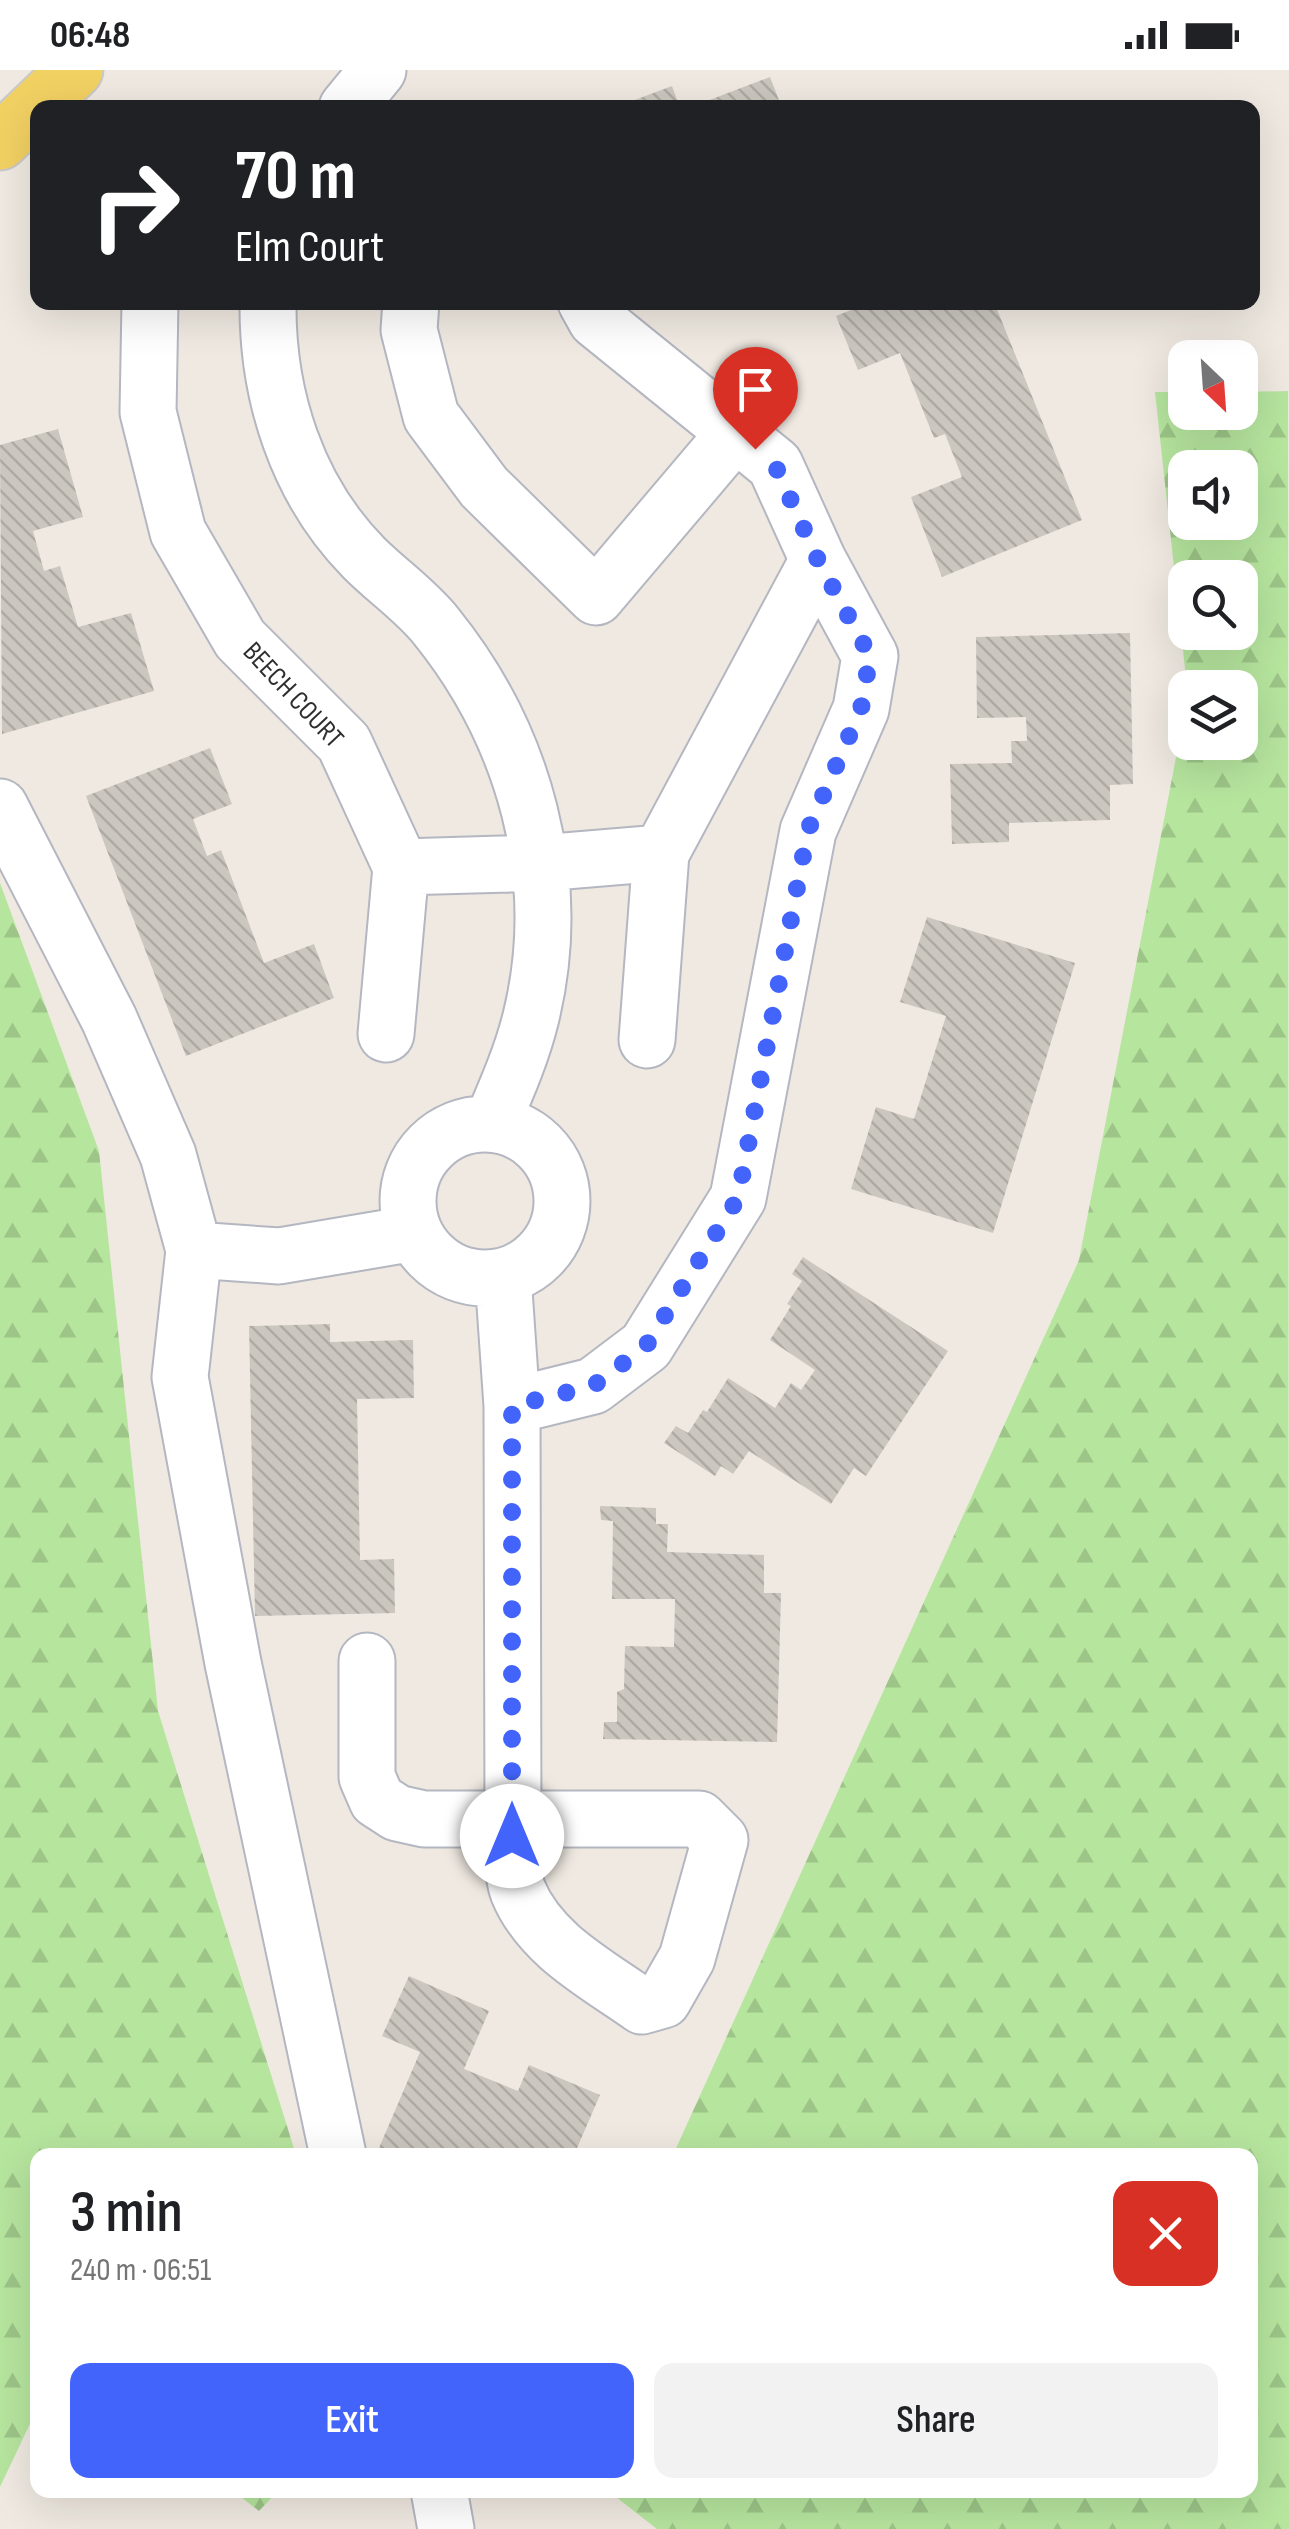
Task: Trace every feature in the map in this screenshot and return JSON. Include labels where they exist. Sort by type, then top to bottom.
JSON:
[{"type":"main road","points":[[44,100],[75,70]]},
{"type":"main road","points":[[0,142],[30,113]]},
{"type":"street","points":[[354,100],[378,70]]},
{"type":"street","name":"BEECH COURT","points":[[150,310],[148,412],[178,532],[240,639],[344,743],[402,867]]},
{"type":"street","points":[[268,310],[268,341],[277,396],[308,481],[364,558],[433,622],[486,698],[523,784],[540,863],[540,968],[519,1059],[492,1124]]},
{"type":"street","points":[[410,310],[409,330],[431,416],[484,487],[596,596],[735,433]]},
{"type":"street","points":[[512,1406],[593,1386],[646,1346],[738,1198],[808,830],[861,709],[870,656],[818,560],[775,465],[596,320],[590,310]]},
{"type":"street","points":[[647,1040],[661,853],[818,560]]},
{"type":"street","points":[[0,807],[116,1036],[168,1154],[194,1250],[180,1377],[233,1662],[337,2148]]},
{"type":"street","points":[[386,1034],[402,867],[540,863],[661,853]]},
{"type":"street","points":[[475,1123],[492,1124],[522,1133],[542,1148],[555,1168],[562,1199],[559,1223],[548,1245],[525,1267],[503,1276],[462,1275],[434,1259],[415,1233],[408,1202],[411,1178],[422,1156],[445,1134],[475,1123]]},
{"type":"street","points":[[194,1250],[279,1256],[415,1233]]},
{"type":"street","points":[[367,1660],[367,1777],[377,1800],[397,1813],[424,1819],[513,1820],[512,1406],[503,1276]]},
{"type":"street","points":[[440,2498],[446,2529]]},
{"type":"green space","points":[[1288,391],[1289,2529],[657,2529],[617,2498],[1258,2498],[1258,2148],[676,2148],[1079,1260],[1176,760],[1258,760],[1258,670],[1185,670],[1183,650],[1258,650],[1258,560],[1173,560],[1171,540],[1258,540],[1258,450],[1168,450],[1168,512],[1155,392],[1168,392],[1168,430],[1258,430],[1258,392]]},
{"type":"green space","points":[[0,883],[99,1151],[158,1711],[294,2148],[30,2148],[30,2424],[0,2487]]},
{"type":"green space","points":[[242,2498],[271,2498],[259,2511]]},
{"type":"building","points":[[770,77],[779,100],[709,100]]},
{"type":"building","points":[[672,86],[677,100],[635,100]]},
{"type":"building","points":[[851,310],[997,310],[1082,520],[942,577],[911,497],[962,477],[945,434],[934,438],[900,353],[858,370],[836,316]]},
{"type":"building","points":[[58,429],[83,517],[33,531],[44,571],[60,566],[78,627],[131,613],[154,691],[2,734],[0,445]]},
{"type":"building","points":[[1130,633],[1133,784],[1110,785],[1110,820],[1009,823],[1009,842],[952,844],[950,764],[1012,763],[1011,741],[1027,741],[1026,717],[977,718],[976,637]]},
{"type":"building","points":[[210,748],[232,804],[193,819],[207,856],[221,850],[264,963],[314,944],[334,998],[186,1056],[86,796]]},
{"type":"building","points":[[927,917],[1075,963],[993,1233],[851,1189],[876,1107],[914,1119],[946,1016],[900,1002]]},
{"type":"building","points":[[803,1257],[948,1351],[866,1476],[854,1468],[831,1504],[749,1451],[733,1474],[721,1466],[715,1476],[664,1443],[676,1426],[688,1433],[703,1410],[707,1412],[728,1378],[775,1408],[791,1383],[801,1390],[815,1370],[770,1340],[802,1281],[792,1274]]},
{"type":"building","points":[[330,1324],[330,1342],[413,1340],[414,1398],[357,1399],[360,1560],[394,1559],[395,1613],[255,1616],[249,1326]]},
{"type":"building","points":[[600,1506],[656,1508],[656,1524],[668,1524],[667,1552],[764,1555],[764,1593],[781,1593],[777,1742],[603,1739],[604,1722],[617,1722],[617,1692],[624,1689],[625,1646],[674,1647],[675,1599],[612,1599],[613,1521],[601,1520]]},
{"type":"building","points":[[409,1976],[489,2011],[464,2069],[518,2091],[529,2065],[600,2095],[577,2148],[379,2148],[420,2052],[382,2036]]},
{"type":"route","points":[[512,1836],[512,1406],[593,1386],[646,1346],[738,1198],[808,830],[861,709],[870,656],[818,560],[775,465],[755,449]]}]
